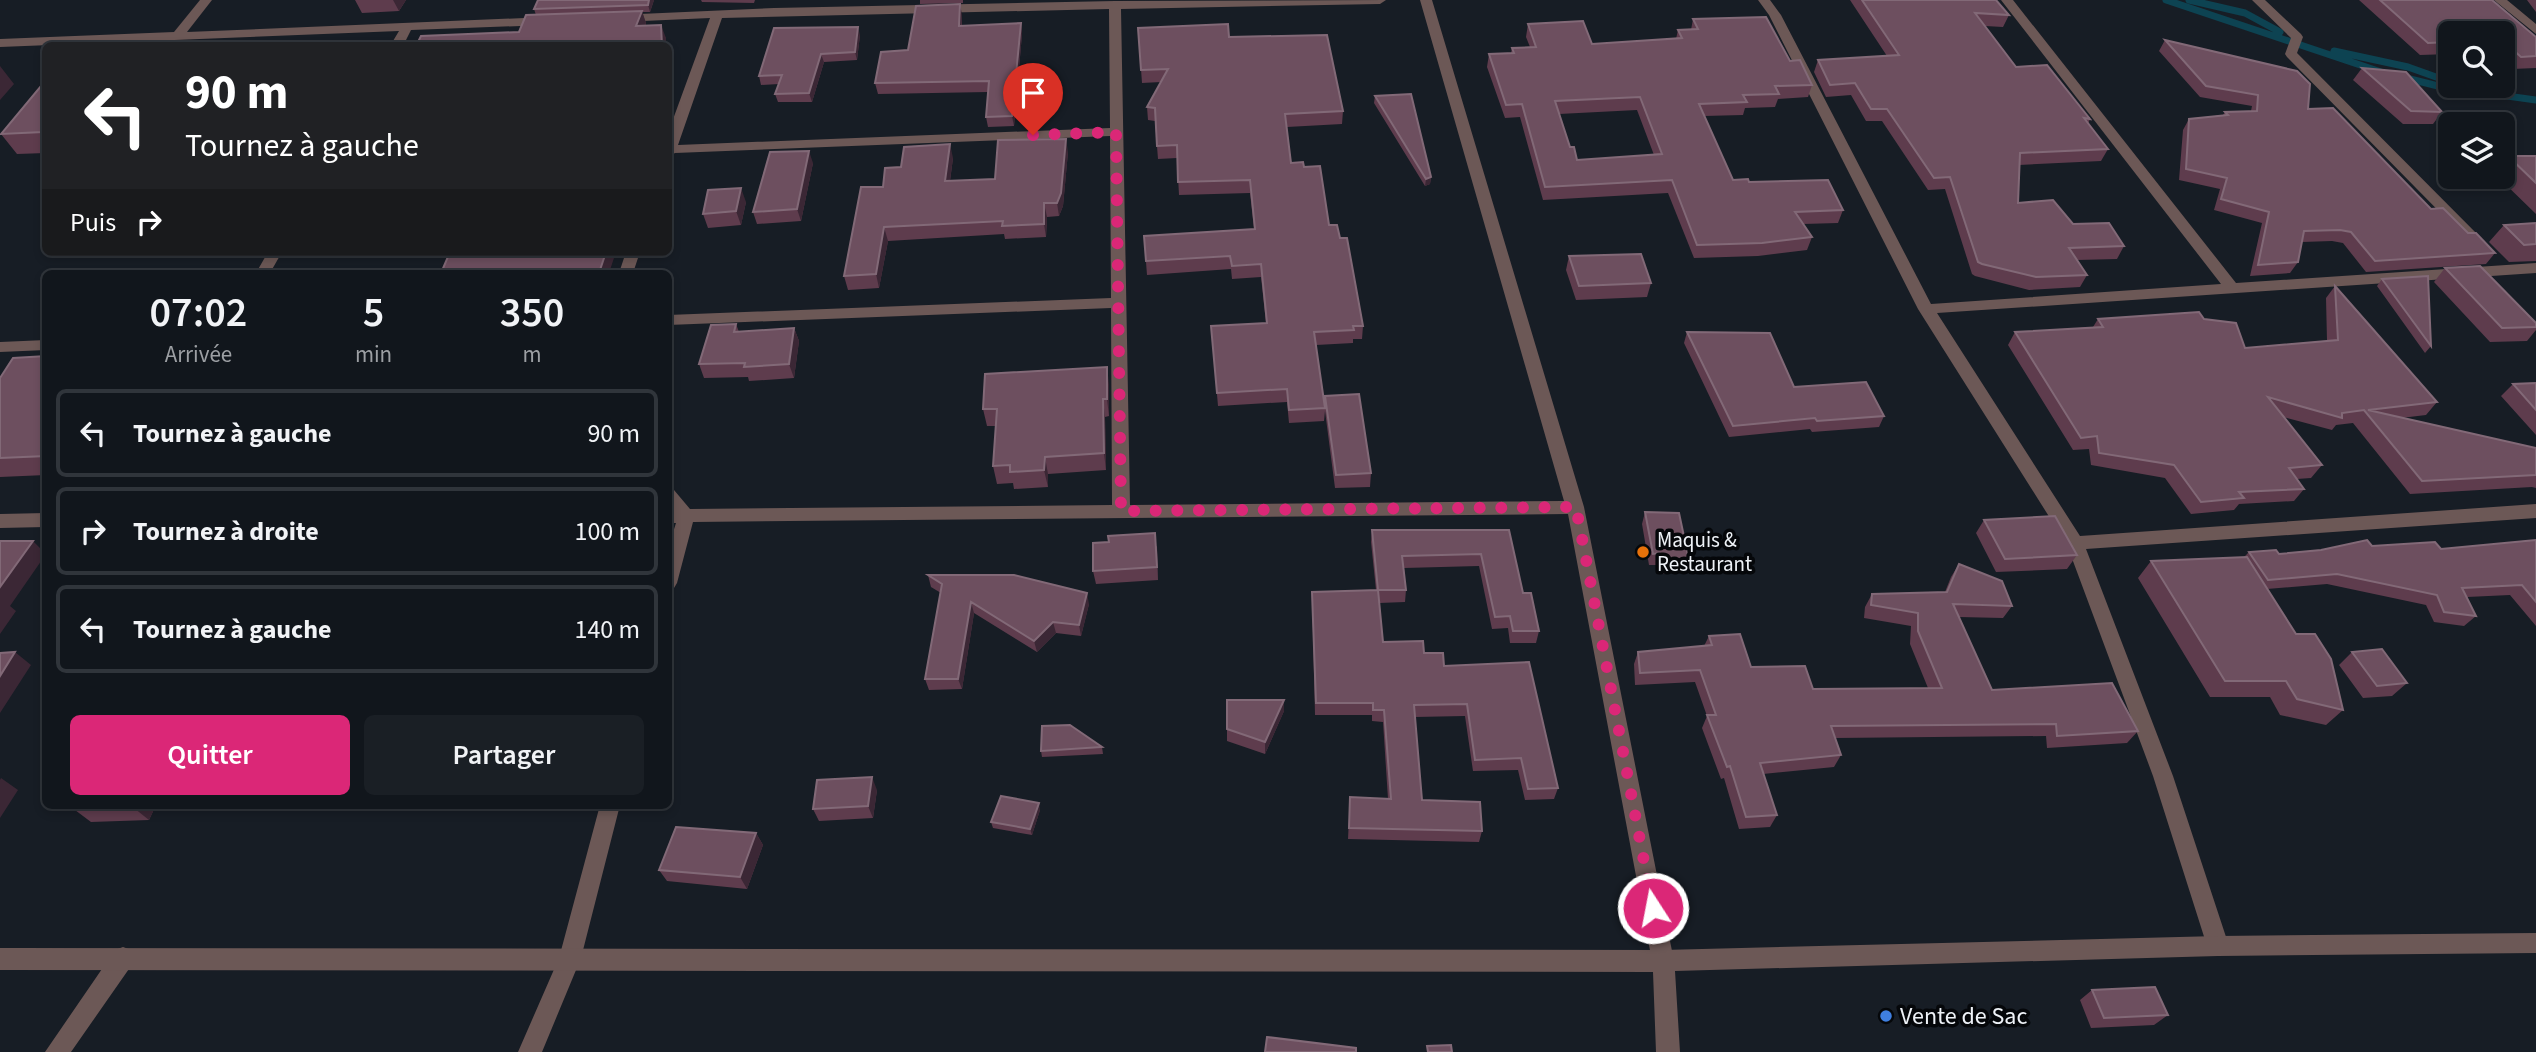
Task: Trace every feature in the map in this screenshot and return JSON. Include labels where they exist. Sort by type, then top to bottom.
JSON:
[{"type":"street","points":[[179,34],[206,0]]},
{"type":"street","points":[[610,19],[1027,3],[1115,5],[1380,0]]},
{"type":"street","points":[[1426,0],[1576,507],[1663,961],[1668,1052]]},
{"type":"street","points":[[1764,0],[1775,15],[1926,309],[2075,543],[2163,776],[2218,946]]},
{"type":"street","points":[[2007,0],[2233,289]]},
{"type":"street","points":[[2258,0],[2296,40],[2291,54],[2503,269]]},
{"type":"street","points":[[2500,0],[2536,30]]},
{"type":"street","points":[[1115,5],[1121,511]]},
{"type":"street","points":[[672,142],[717,15]]},
{"type":"street","points":[[0,43],[556,20]]},
{"type":"street","points":[[398,42],[408,25]]},
{"type":"street","points":[[672,151],[1116,132]]},
{"type":"street","points":[[1926,309],[2536,268]]},
{"type":"street","points":[[672,320],[1119,303]]},
{"type":"street","points":[[0,347],[42,345]]},
{"type":"street","points":[[672,553],[677,516],[1576,507]]},
{"type":"street","points":[[2075,543],[2536,511]]},
{"type":"street","points":[[0,521],[42,520]]},
{"type":"street","points":[[530,1052],[570,958],[609,809]]},
{"type":"street","points":[[0,959],[1663,961],[2218,946],[2536,943]]},
{"type":"street","points":[[57,1052],[123,958]]},
{"type":"building","points":[[538,0],[649,0],[648,5],[534,9]]},
{"type":"building","points":[[1862,0],[1996,0],[2009,15],[1975,13],[2016,67],[2047,65],[2090,119],[2084,118],[2108,149],[2020,153],[2018,203],[2053,200],[2073,224],[2109,223],[2124,246],[2069,248],[2087,275],[2036,277],[1978,262],[1950,177],[1934,178],[1887,109],[1871,109],[1855,83],[1830,85],[1818,60],[1899,55]]},
{"type":"building","points":[[2380,0],[2492,0],[2536,37],[2536,56],[2521,57],[2515,51],[2515,21],[2438,21],[2438,43],[2428,43]]},
{"type":"building","points":[[960,4],[959,26],[1021,23],[1012,116],[986,117],[989,81],[875,83],[881,52],[908,50],[916,6]]},
{"type":"building","points":[[642,11],[636,26],[661,25],[662,42],[418,42],[421,36],[519,32],[526,15]]},
{"type":"building","points":[[1766,17],[1790,61],[1800,60],[1812,85],[1775,86],[1779,94],[1743,95],[1747,102],[1699,104],[1733,180],[1828,180],[1843,210],[1795,212],[1812,237],[1762,243],[1697,245],[1672,180],[1545,187],[1522,104],[1506,105],[1489,54],[1514,53],[1512,48],[1536,47],[1528,24],[1583,21],[1592,44],[1682,38],[1678,30],[1698,29],[1693,19]],"holes":[[[1640,97],[1662,154],[1577,160],[1555,101]]]},
{"type":"building","points":[[1228,24],[1229,37],[1327,35],[1343,111],[1285,114],[1291,163],[1303,162],[1304,167],[1320,166],[1329,225],[1337,225],[1340,238],[1347,238],[1363,326],[1353,326],[1354,330],[1314,332],[1325,408],[1289,410],[1287,389],[1217,393],[1211,326],[1267,323],[1261,264],[1232,266],[1230,256],[1146,261],[1144,236],[1255,229],[1250,180],[1178,182],[1177,145],[1157,146],[1155,108],[1147,107],[1168,69],[1141,70],[1138,28]]},
{"type":"building","points":[[858,27],[855,52],[821,54],[809,93],[775,94],[782,75],[759,76],[774,28]]},
{"type":"building","points":[[2165,40],[2297,71],[2310,84],[2308,109],[2333,108],[2431,209],[2443,208],[2468,233],[2476,233],[2495,253],[2375,261],[2351,232],[2304,231],[2298,262],[2258,265],[2269,212],[2221,199],[2227,178],[2186,169],[2189,119],[2228,115],[2225,112],[2257,111],[2258,95],[2206,86]]},
{"type":"building","points":[[2362,68],[2406,72],[2442,112],[2411,111]]},
{"type":"building","points":[[42,85],[42,132],[1,134]]},
{"type":"building","points":[[1411,94],[1431,177],[1426,179],[1375,96]]},
{"type":"building","points":[[1066,139],[1061,193],[1057,203],[1044,203],[1044,224],[1002,226],[1003,221],[884,227],[876,274],[844,276],[861,187],[883,187],[885,168],[901,167],[904,147],[950,144],[945,181],[995,179],[998,140]]},
{"type":"building","points":[[809,151],[797,209],[753,212],[770,152]]},
{"type":"building","points":[[2515,156],[2536,156],[2536,183],[2515,163]]},
{"type":"building","points":[[741,188],[736,211],[703,214],[708,190]]},
{"type":"building","points":[[2536,223],[2536,244],[2524,245],[2504,225]]},
{"type":"building","points":[[1641,254],[1651,283],[1579,286],[1569,256]]},
{"type":"building","points":[[448,256],[605,256],[600,270],[442,270]]},
{"type":"building","points":[[2480,266],[2536,323],[2536,327],[2502,328],[2445,268]]},
{"type":"building","points":[[2428,276],[2431,346],[2382,279]]},
{"type":"building","points":[[2335,286],[2437,402],[2368,410],[2536,448],[2536,475],[2422,481],[2364,410],[2342,413],[2342,418],[2268,397],[2322,465],[2289,468],[2304,489],[2239,492],[2244,498],[2201,502],[2174,465],[2099,453],[2097,436],[2081,438],[2015,332],[2103,327],[2098,319],[2199,312],[2204,319],[2236,323],[2245,348],[2338,340]]},
{"type":"building","points":[[736,324],[734,332],[794,328],[789,364],[744,367],[745,363],[699,364],[711,325]]},
{"type":"building","points":[[1687,332],[1770,333],[1794,387],[1866,382],[1884,416],[1817,421],[1815,418],[1733,426]]},
{"type":"building","points":[[42,356],[42,456],[0,458],[0,378],[13,358]]},
{"type":"building","points":[[1107,367],[1107,399],[1103,399],[1104,453],[1045,457],[1044,470],[1010,472],[1010,465],[993,466],[997,409],[983,409],[985,374]]},
{"type":"building","points":[[2536,383],[2536,410],[2513,384]]},
{"type":"building","points":[[1359,394],[1371,473],[1336,475],[1325,396]]},
{"type":"building","points":[[1645,512],[1679,513],[1689,560],[1662,562],[1660,553],[1653,554]]},
{"type":"building","points":[[2055,516],[2077,555],[2005,559],[1984,520]]},
{"type":"building","points":[[1372,530],[1509,530],[1523,593],[1531,593],[1539,631],[1513,631],[1510,616],[1495,617],[1481,554],[1402,556],[1406,590],[1378,590]]},
{"type":"building","points":[[1155,533],[1157,567],[1093,571],[1093,543],[1109,542],[1108,536]]},
{"type":"building","points":[[2367,540],[2372,546],[2435,542],[2441,549],[2536,540],[2536,602],[2522,585],[2462,588],[2476,616],[2444,612],[2437,595],[2337,574],[2268,580],[2249,552],[2276,550],[2279,554],[2321,550]]},
{"type":"building","points":[[0,541],[33,541],[0,587]]},
{"type":"building","points":[[2247,557],[2296,634],[2315,634],[2331,659],[2343,710],[2297,699],[2286,681],[2225,681],[2151,561]]},
{"type":"building","points":[[1959,564],[2002,581],[2012,606],[1953,604],[1992,690],[2112,683],[2138,731],[2057,736],[2056,724],[1831,726],[1841,755],[1760,763],[1777,815],[1746,817],[1730,766],[1727,767],[1707,715],[1716,715],[1700,670],[1640,673],[1638,652],[1712,645],[1709,636],[1740,634],[1751,667],[1805,666],[1813,689],[1942,688],[1918,631],[1918,613],[1871,605],[1872,594],[1947,592]]},
{"type":"building","points":[[928,575],[1014,575],[1087,593],[1079,625],[1053,622],[1034,641],[971,602],[958,679],[925,679],[942,584]]},
{"type":"building","points":[[1378,590],[1383,642],[1423,641],[1424,653],[1443,653],[1444,666],[1529,662],[1558,788],[1528,789],[1521,758],[1475,760],[1467,704],[1414,705],[1422,800],[1480,802],[1482,831],[1349,828],[1350,797],[1391,799],[1384,710],[1373,710],[1373,703],[1316,703],[1312,592]]},
{"type":"building","points":[[2382,649],[2407,683],[2377,686],[2352,652]]},
{"type":"building","points":[[15,652],[0,676],[0,653]]},
{"type":"building","points":[[1227,700],[1284,700],[1265,742],[1227,729]]},
{"type":"building","points":[[1070,725],[1102,747],[1041,751],[1042,726]]},
{"type":"building","points":[[872,777],[868,806],[813,809],[817,780]]},
{"type":"building","points":[[1001,796],[1039,803],[1030,829],[991,822]]},
{"type":"building","points":[[676,827],[756,833],[740,877],[659,870]]},
{"type":"building","points":[[2155,987],[2168,1015],[2104,1018],[2092,990]]},
{"type":"building","points":[[1267,1037],[1356,1048],[1356,1052],[1265,1052]]},
{"type":"building","points":[[1451,1045],[1452,1052],[1428,1052],[1427,1046]]},
{"type":"waterway","points":[[2166,0],[2384,73]]},
{"type":"waterway","points":[[2189,0],[2245,13],[2280,32]]},
{"type":"waterway","points":[[2334,51],[2408,67],[2438,78]]},
{"type":"waterway","points":[[2402,77],[2442,87],[2536,100]]},
{"type":"place","name":"Maquis & Restaurant","points":[[1643,552]]},
{"type":"place","name":"Vente de Sac","points":[[1886,1016]]},
{"type":"route","points":[[1033,135],[1116,132],[1121,511],[1576,507],[1653,908]]}]
